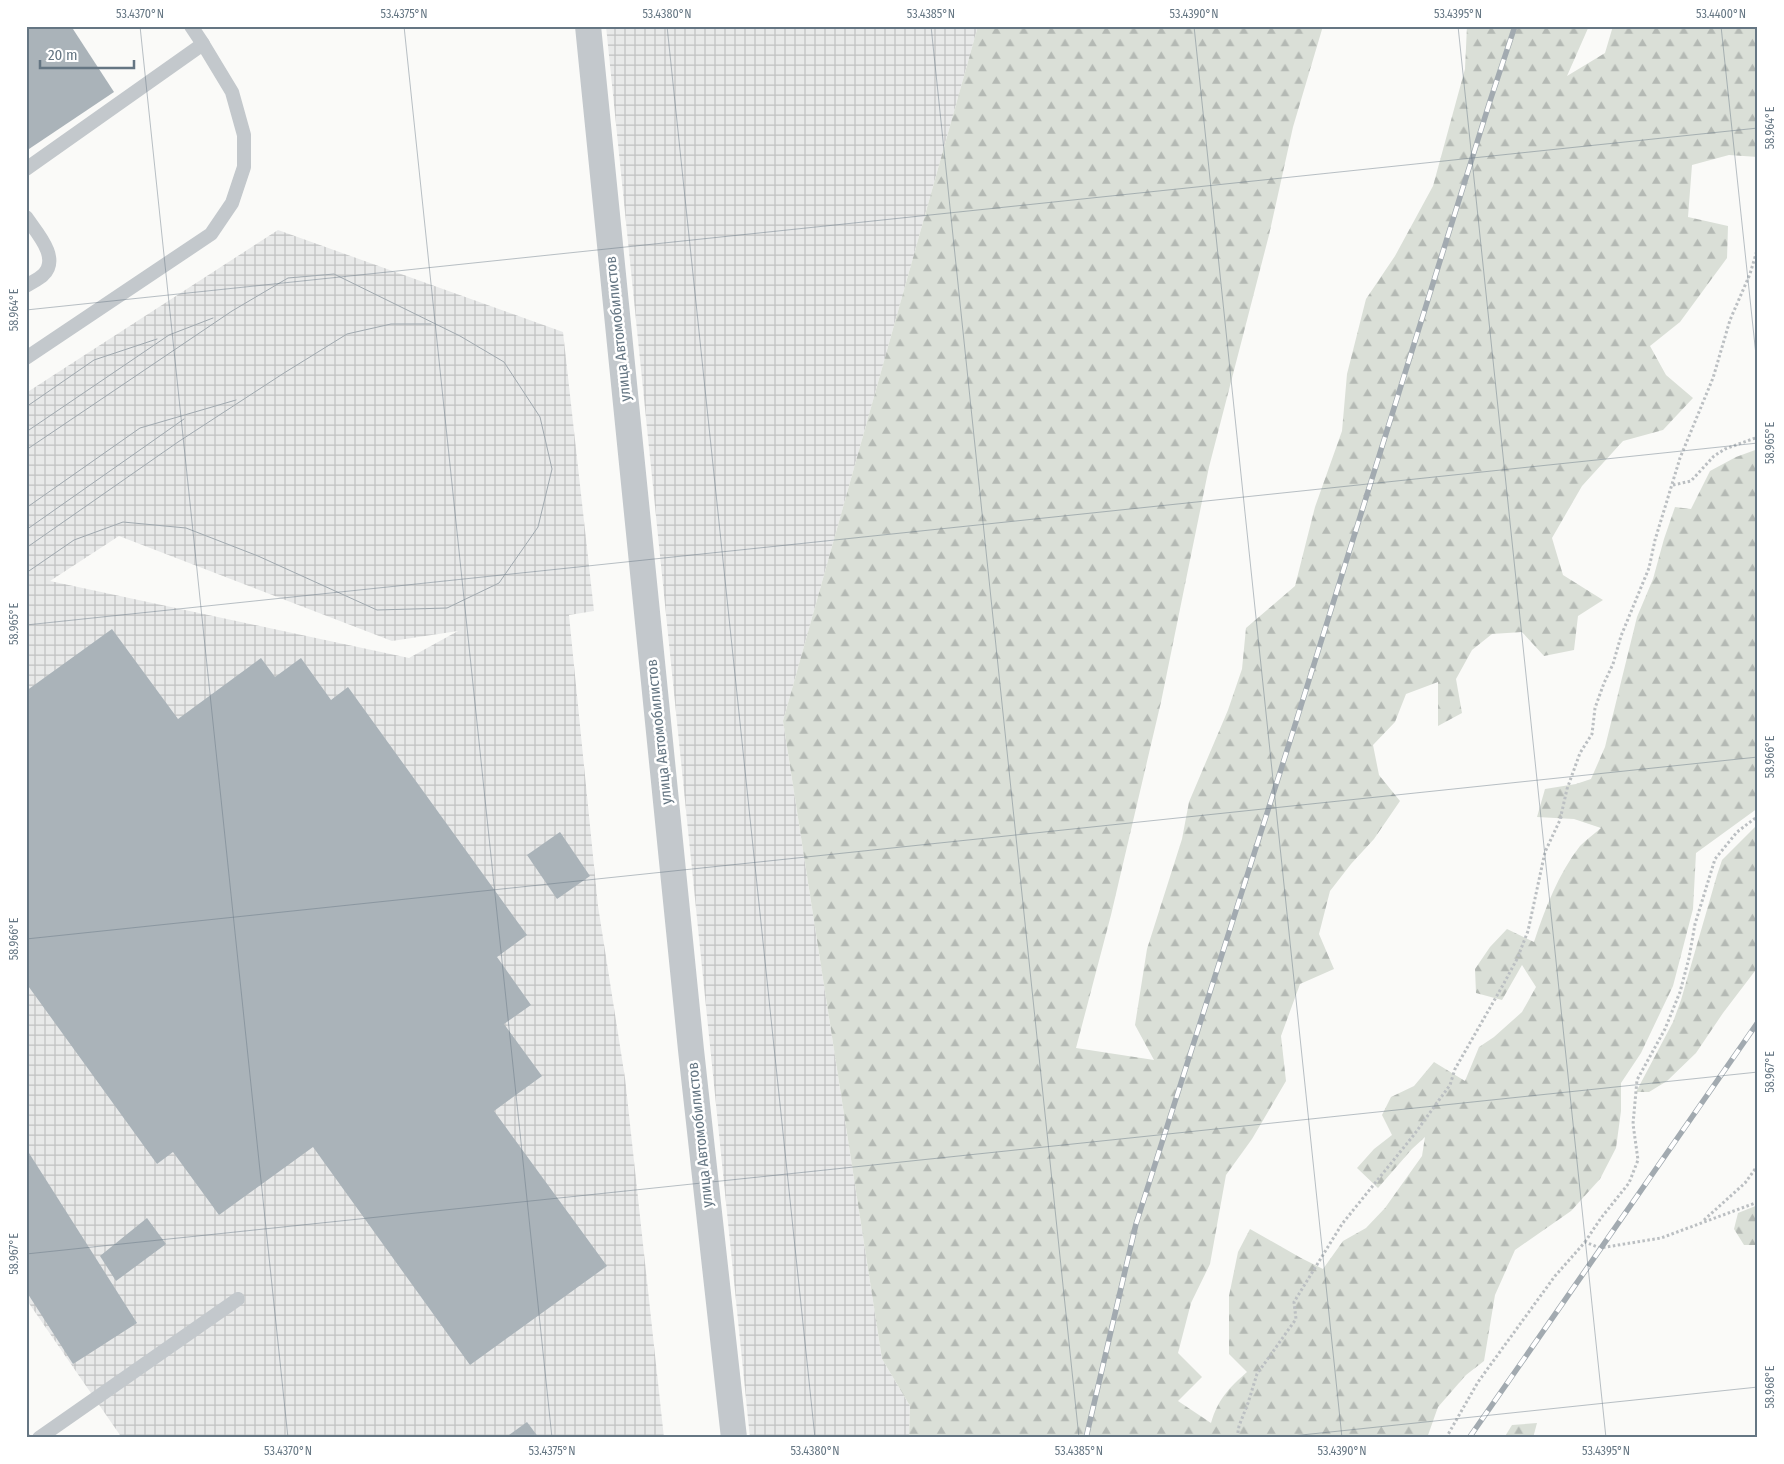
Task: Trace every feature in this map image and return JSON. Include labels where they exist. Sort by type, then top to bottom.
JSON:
[{"type":"street","name":"улица Автомобилистов","points":[[588,26],[691,1050],[734,1438]]},
{"type":"lane","points":[[26,358],[211,234],[232,203],[244,167],[244,135],[232,92],[204,44],[191,26]]},
{"type":"lane","points":[[26,169],[204,44]]},
{"type":"lane","points":[[26,217],[48,249],[50,264],[44,274],[26,286]]},
{"type":"lane","points":[[42,1437],[238,1299]]},
{"type":"path","points":[[1237,1438],[1239,1426],[1257,1374],[1296,1319],[1294,1302],[1342,1224],[1413,1136],[1450,1085],[1454,1069],[1517,959],[1528,931],[1545,852],[1560,820],[1567,789],[1580,753],[1592,734],[1595,708],[1604,682],[1613,664],[1621,636],[1646,576],[1680,458],[1713,378],[1730,320],[1750,274],[1758,247]]},
{"type":"path","points":[[1673,484],[1691,481],[1714,456],[1725,449],[1758,437]]},
{"type":"path","points":[[1446,1438],[1478,1382],[1555,1276],[1586,1242],[1601,1218],[1629,1183],[1638,1160],[1633,1124],[1637,1080],[1665,1029],[1680,992],[1690,958],[1695,924],[1715,859],[1737,832],[1758,816]]},
{"type":"path","points":[[1702,1222],[1745,1183],[1758,1165]]},
{"type":"path","points":[[1586,1242],[1600,1248],[1661,1238],[1758,1202]]},
{"type":"shaded area","points":[[606,26],[978,26],[783,721],[882,1359],[910,1406],[909,1438],[750,1438]]},
{"type":"shaded area","points":[[278,230],[563,332],[594,611],[569,615],[598,906],[625,1078],[664,1438],[122,1438],[26,1299],[26,393]],"holes":[[[119,536],[392,641],[458,631],[409,658],[50,581]]]},
{"type":"green space","points":[[978,26],[1323,26],[1293,127],[1269,235],[1209,467],[1161,702],[1111,915],[1076,1048],[1154,1060],[1135,1025],[1147,949],[1182,839],[1189,802],[1228,710],[1242,669],[1246,628],[1295,586],[1315,507],[1342,431],[1347,374],[1366,299],[1395,256],[1433,186],[1465,69],[1467,26],[1589,26],[1567,76],[1605,53],[1613,26],[1758,26],[1758,157],[1729,155],[1692,165],[1688,217],[1728,226],[1727,258],[1680,322],[1650,346],[1666,375],[1693,398],[1663,430],[1623,441],[1582,486],[1552,538],[1563,575],[1603,600],[1578,616],[1574,650],[1544,656],[1522,632],[1492,634],[1472,650],[1456,679],[1462,713],[1438,726],[1438,682],[1406,694],[1395,722],[1373,745],[1379,775],[1400,801],[1374,839],[1330,891],[1319,934],[1334,969],[1300,984],[1281,1036],[1286,1081],[1252,1139],[1226,1175],[1210,1264],[1191,1303],[1178,1353],[1202,1377],[1178,1401],[1211,1423],[1217,1407],[1225,1395],[1247,1372],[1229,1354],[1229,1296],[1238,1252],[1250,1229],[1323,1269],[1343,1241],[1366,1228],[1385,1208],[1422,1156],[1425,1137],[1378,1188],[1357,1168],[1374,1149],[1392,1135],[1382,1115],[1391,1097],[1414,1086],[1434,1062],[1465,1081],[1479,1047],[1494,1037],[1522,1012],[1536,987],[1522,965],[1502,1000],[1476,993],[1475,969],[1490,947],[1507,929],[1534,942],[1565,868],[1580,846],[1601,828],[1574,819],[1537,817],[1545,789],[1576,784],[1591,779],[1605,747],[1637,617],[1653,579],[1675,507],[1691,509],[1710,471],[1736,457],[1758,449],[1758,808],[1696,853],[1693,909],[1673,986],[1641,1053],[1621,1083],[1621,1111],[1616,1148],[1600,1179],[1571,1211],[1515,1250],[1495,1295],[1484,1361],[1466,1375],[1438,1407],[1427,1438],[909,1438],[910,1406],[882,1359],[783,721]]},
{"type":"green space","points":[[1758,824],[1758,967],[1696,1053],[1667,1081],[1649,1092],[1636,1092],[1673,1022],[1722,860]]},
{"type":"green space","points":[[1758,1205],[1758,1245],[1744,1245],[1734,1229],[1738,1213]]},
{"type":"green space","points":[[1537,1423],[1533,1438],[1504,1438],[1512,1425]]},
{"type":"building","points":[[26,26],[71,26],[114,92],[26,151]]},
{"type":"building","points":[[112,629],[178,719],[261,658],[275,677],[301,658],[331,700],[348,687],[527,935],[497,957],[531,1005],[504,1024],[542,1076],[494,1111],[607,1266],[470,1365],[313,1147],[219,1215],[173,1152],[157,1164],[26,983],[26,691]]},
{"type":"building","points":[[560,832],[590,876],[557,899],[527,855]]},
{"type":"building","points":[[29,1153],[137,1323],[73,1364],[26,1291],[26,1154]]},
{"type":"building","points":[[147,1218],[166,1244],[116,1281],[100,1256]]},
{"type":"building","points":[[527,1422],[539,1438],[505,1438]]},
{"type":"tram line","points":[[26,450],[232,311],[288,278],[334,274],[460,336],[504,362],[540,417],[552,469],[538,527],[499,583],[447,608],[377,610],[258,556],[186,528],[123,522],[74,540],[26,573]]},
{"type":"tram line","points":[[26,432],[169,335],[213,318]]},
{"type":"tram line","points":[[26,548],[178,442],[347,334],[391,324],[431,324]]},
{"type":"tram line","points":[[26,407],[94,360],[157,339]]},
{"type":"tram line","points":[[26,508],[140,428],[236,400]]},
{"type":"tram line","points":[[26,530],[184,419]]},
{"type":"tram line","points":[[26,1430],[31,1438]]},
{"type":"railway","points":[[1086,1438],[1136,1224],[1515,26]]},
{"type":"railway","points":[[1469,1438],[1758,1022]]}]
